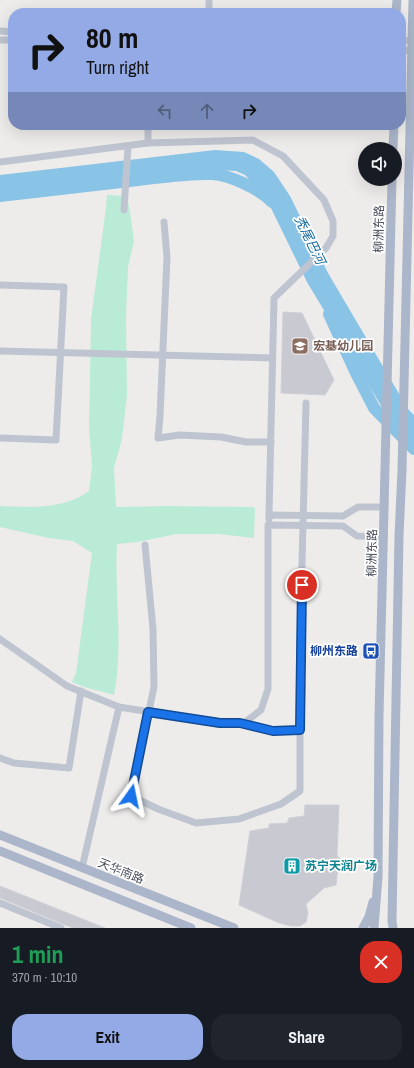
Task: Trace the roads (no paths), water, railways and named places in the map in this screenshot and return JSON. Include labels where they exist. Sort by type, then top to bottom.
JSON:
[{"type":"main road","points":[[393,928],[392,842],[398,544],[402,470],[413,0]]},
{"type":"main road","points":[[393,142],[394,130]]},
{"type":"main road","name":"柳洲东路","points":[[374,928],[378,877],[379,716],[392,186]]},
{"type":"main road","name":"天华南路","points":[[0,835],[234,928]]},
{"type":"main road","points":[[386,928],[392,842]]},
{"type":"main road","points":[[0,851],[191,928]]},
{"type":"main road","points":[[364,928],[369,917],[378,877]]},
{"type":"street","points":[[148,130],[148,143]]},
{"type":"street","points":[[0,162],[148,143],[253,140],[283,156],[324,200],[333,221],[333,236],[326,248],[294,277],[274,298],[268,524],[268,689],[261,710],[244,724],[220,723],[119,707],[68,686],[0,639]]},
{"type":"street","points":[[124,210],[128,146]]},
{"type":"street","points":[[164,222],[167,257],[158,438],[180,436],[221,437],[246,442],[270,442]]},
{"type":"street","points":[[0,285],[64,287],[56,440],[0,438]]},
{"type":"street","points":[[0,351],[272,358]]},
{"type":"street","points":[[145,545],[153,629],[154,687],[131,796],[158,809],[196,823],[239,819],[281,804],[300,791],[306,403]]},
{"type":"street","points":[[269,515],[343,516],[358,507],[384,507]]},
{"type":"street","points":[[268,524],[343,526],[357,536],[384,537]]},
{"type":"street","points":[[0,758],[14,763],[69,768],[81,692]]},
{"type":"street","points":[[82,868],[119,707]]},
{"type":"street","points":[[240,723],[273,731],[300,730]]},
{"type":"street","points":[[0,903],[61,928]]},
{"type":"water","points":[[215,150],[244,152],[259,159],[274,172],[290,196],[328,273],[408,409],[414,415],[414,448],[389,419],[307,282],[270,206],[255,185],[245,175],[236,171],[215,170],[0,195],[0,175]]},
{"type":"waterway","name":"秃尾巴河","points":[[0,196],[171,176],[212,174],[236,180],[260,192],[272,202]]},
{"type":"waterway","name":"秃尾巴河","points":[[329,314],[374,408],[414,449]]},
{"type":"place","name":"宏基幼儿园","points":[[300,346]]},
{"type":"place","name":"柳州东路","points":[[371,651]]},
{"type":"place","name":"苏宁天润广场","points":[[292,866]]}]
